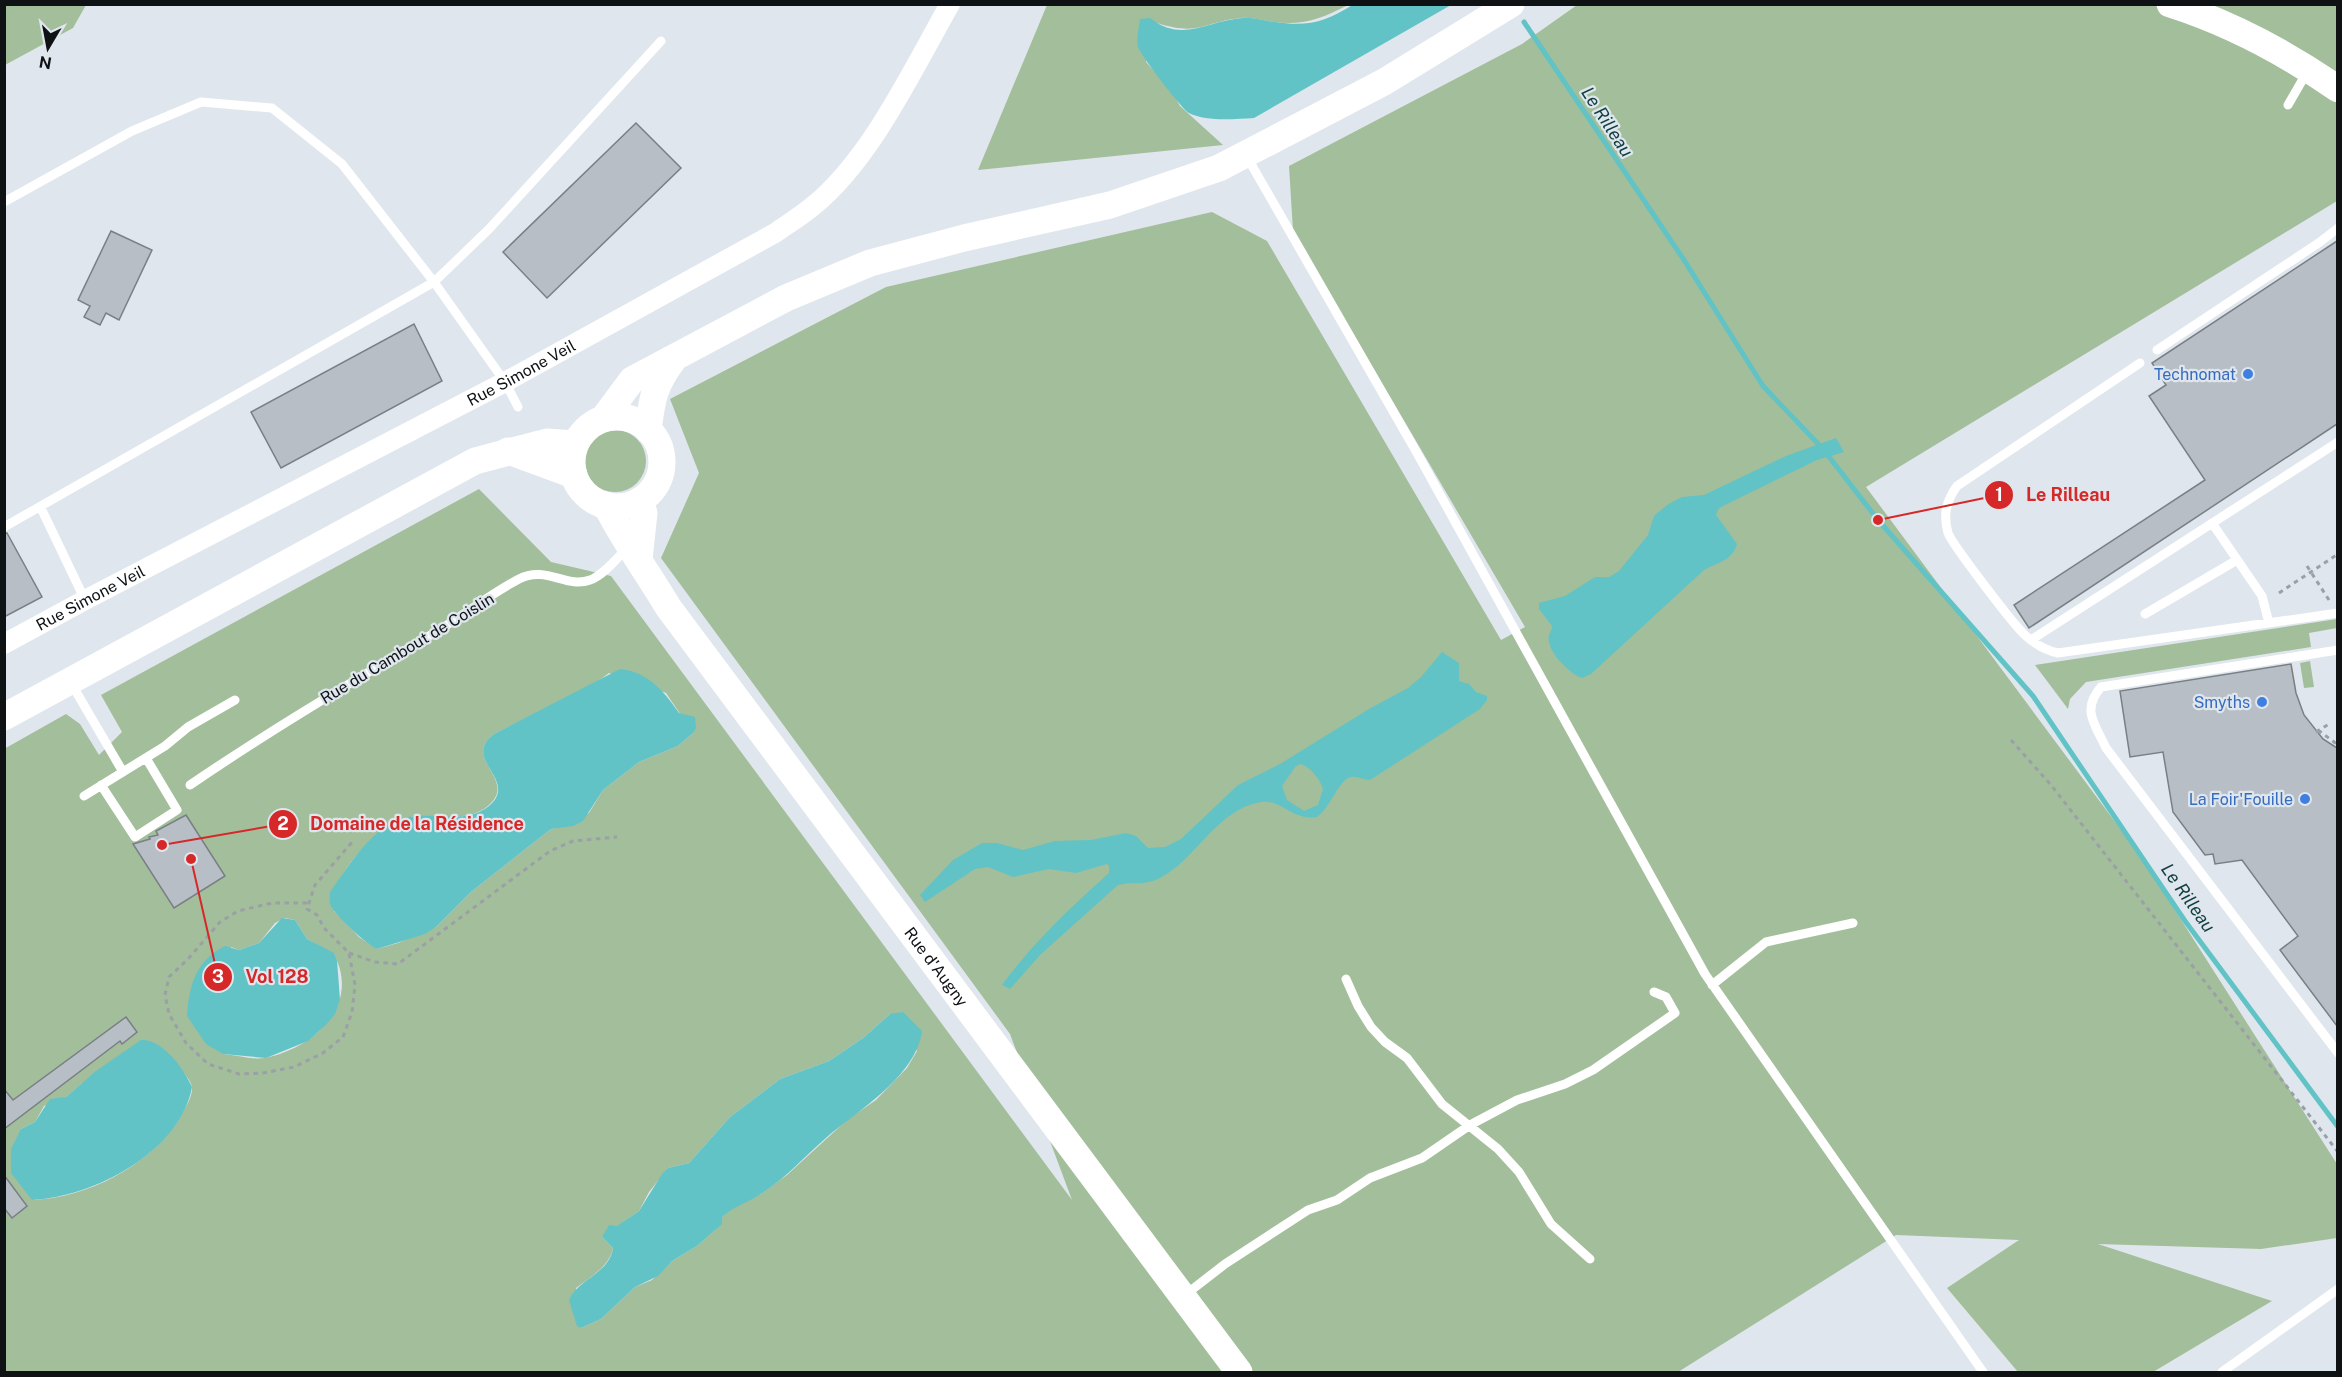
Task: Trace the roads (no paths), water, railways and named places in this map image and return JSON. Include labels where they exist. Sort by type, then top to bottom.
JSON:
[{"type":"main road","points":[[603,419],[629,419],[648,430],[660,449],[662,464],[659,478],[651,491],[639,501],[625,506],[606,505],[586,495],[574,475],[572,457],[575,444],[582,433],[603,419],[632,380],[786,298],[870,262],[1110,205],[1167,187],[1246,154],[1384,82],[1511,4]]},
{"type":"main road","points":[[2170,4],[2197,13],[2278,51],[2328,79]]},
{"type":"main road","points":[[648,430],[653,393],[659,379],[676,357]]},
{"type":"main road","points":[[4,717],[475,461],[547,442],[575,444]]},
{"type":"main road","points":[[508,451],[574,475]]},
{"type":"main road","points":[[635,552],[644,513],[639,501]]},
{"type":"main road","name":"Rue d'Augny","points":[[606,505],[620,534],[635,552],[668,607],[1239,1372]]},
{"type":"street","name":"Rue Simone Veil","points":[[4,644],[505,382],[776,233],[814,206],[846,172],[890,111],[950,4]]},
{"type":"lane","points":[[4,527],[41,508],[434,282],[489,229],[661,41]]},
{"type":"lane","points":[[2288,105],[2328,79]]},
{"type":"lane","points":[[4,202],[132,131],[201,102],[272,108],[342,164],[434,282],[505,382],[518,406]]},
{"type":"lane","points":[[1246,154],[1417,453],[1577,746],[1713,985],[1983,1372]]},
{"type":"lane","points":[[2157,350],[2320,243],[2337,228]]},
{"type":"lane","points":[[2140,363],[1957,486],[1949,496],[1945,514],[1949,537],[2025,636],[2044,650],[2058,653],[2269,623],[2335,610]]},
{"type":"lane","points":[[2031,640],[2337,442]]},
{"type":"lane","points":[[41,508],[85,600]]},
{"type":"lane","points":[[2212,523],[2262,596],[2269,623]]},
{"type":"lane","name":"Rue du Cambout de Coislin","points":[[190,785],[299,713],[457,619],[520,578],[534,573],[578,582],[591,580],[635,552]]},
{"type":"lane","points":[[2145,615],[2237,560]]},
{"type":"lane","points":[[2337,650],[2101,687],[2091,698],[2089,711],[2106,748],[2337,1053]]},
{"type":"lane","points":[[70,681],[123,772]]},
{"type":"lane","points":[[84,796],[146,758],[188,727],[235,700]]},
{"type":"lane","points":[[101,785],[135,837],[177,810],[146,758]]},
{"type":"lane","points":[[1713,985],[1766,942],[1853,923]]},
{"type":"lane","points":[[1346,979],[1358,1006],[1371,1027],[1385,1042],[1407,1058],[1442,1104],[1498,1149],[1519,1172],[1551,1224],[1590,1259]]},
{"type":"lane","points":[[1182,1297],[1225,1264],[1308,1209],[1337,1200],[1370,1178],[1422,1158],[1470,1125],[1517,1100],[1565,1084],[1593,1070],[1675,1013],[1666,997],[1654,992]]},
{"type":"lane","points":[[2222,1372],[2337,1289]]},
{"type":"water","points":[[1354,4],[1451,5],[1254,118],[1212,119],[1189,113],[1162,82],[1138,47],[1140,19],[1150,18],[1162,26],[1185,30],[1243,18],[1297,24],[1325,19]]},
{"type":"water","points":[[1836,438],[1844,452],[1817,460],[1719,508],[1716,515],[1737,544],[1732,554],[1704,570],[1591,674],[1582,678],[1577,676],[1560,661],[1549,641],[1552,626],[1539,609],[1539,603],[1565,596],[1595,577],[1609,577],[1619,571],[1648,535],[1654,516],[1667,505],[1682,497],[1704,495],[1786,456]]},
{"type":"water","points":[[1442,652],[1459,663],[1459,681],[1469,684],[1476,692],[1487,696],[1487,700],[1480,709],[1370,780],[1353,777],[1347,779],[1317,817],[1301,816],[1268,802],[1245,807],[1231,815],[1171,871],[1153,881],[1118,885],[1040,955],[1010,989],[1002,985],[1052,926],[1109,873],[1109,866],[1107,864],[1076,873],[1049,869],[1013,877],[988,867],[975,869],[925,902],[920,895],[953,860],[982,843],[997,843],[1023,850],[1055,841],[1091,840],[1126,833],[1136,836],[1148,848],[1165,847],[1181,839],[1238,785],[1280,764],[1369,709],[1408,688],[1421,677]],"holes":[[[1301,764],[1314,774],[1323,789],[1318,805],[1304,811],[1287,800],[1282,786],[1296,766]]]},
{"type":"water","points":[[620,669],[647,678],[661,690],[679,713],[695,717],[696,728],[693,733],[678,746],[639,762],[603,790],[583,821],[573,826],[551,829],[471,892],[436,927],[425,934],[377,949],[338,916],[330,904],[330,892],[356,856],[377,833],[402,819],[417,816],[463,816],[489,806],[497,796],[498,787],[483,752],[485,743],[494,734]]},
{"type":"water","points":[[282,918],[295,920],[307,939],[334,953],[337,960],[340,1000],[335,1014],[308,1041],[266,1058],[223,1054],[206,1044],[187,1016],[192,984],[201,966],[215,952],[225,946],[239,950],[259,943]]},
{"type":"water","points":[[903,1012],[922,1031],[918,1047],[909,1063],[884,1091],[827,1137],[770,1188],[722,1217],[722,1224],[697,1246],[672,1261],[658,1276],[635,1287],[601,1319],[581,1328],[577,1326],[569,1300],[573,1293],[600,1270],[611,1257],[613,1248],[602,1237],[609,1225],[617,1226],[639,1211],[668,1168],[689,1163],[730,1117],[780,1079],[829,1061],[863,1038],[890,1014]]},
{"type":"water","points":[[141,1040],[157,1044],[172,1056],[192,1087],[184,1110],[171,1132],[131,1167],[107,1180],[56,1197],[32,1200],[11,1173],[11,1149],[21,1129],[35,1122],[50,1099],[66,1097],[96,1071]]},
{"type":"waterway","name":"Le Rilleau","points":[[1524,22],[1684,260],[1763,386],[1823,449],[1878,520],[2033,696],[2185,921],[2338,1127]]},
{"type":"place","name":"Technomat","points":[[2248,374]]},
{"type":"place","name":"Le Rilleau","points":[[1878,520]]},
{"type":"place","name":"Smyths","points":[[2262,702]]},
{"type":"place","name":"La Foir'Fouille","points":[[2305,799]]},
{"type":"place","name":"Domaine de la Résidence","points":[[162,845]]},
{"type":"place","name":"Vol 128","points":[[191,859]]}]
